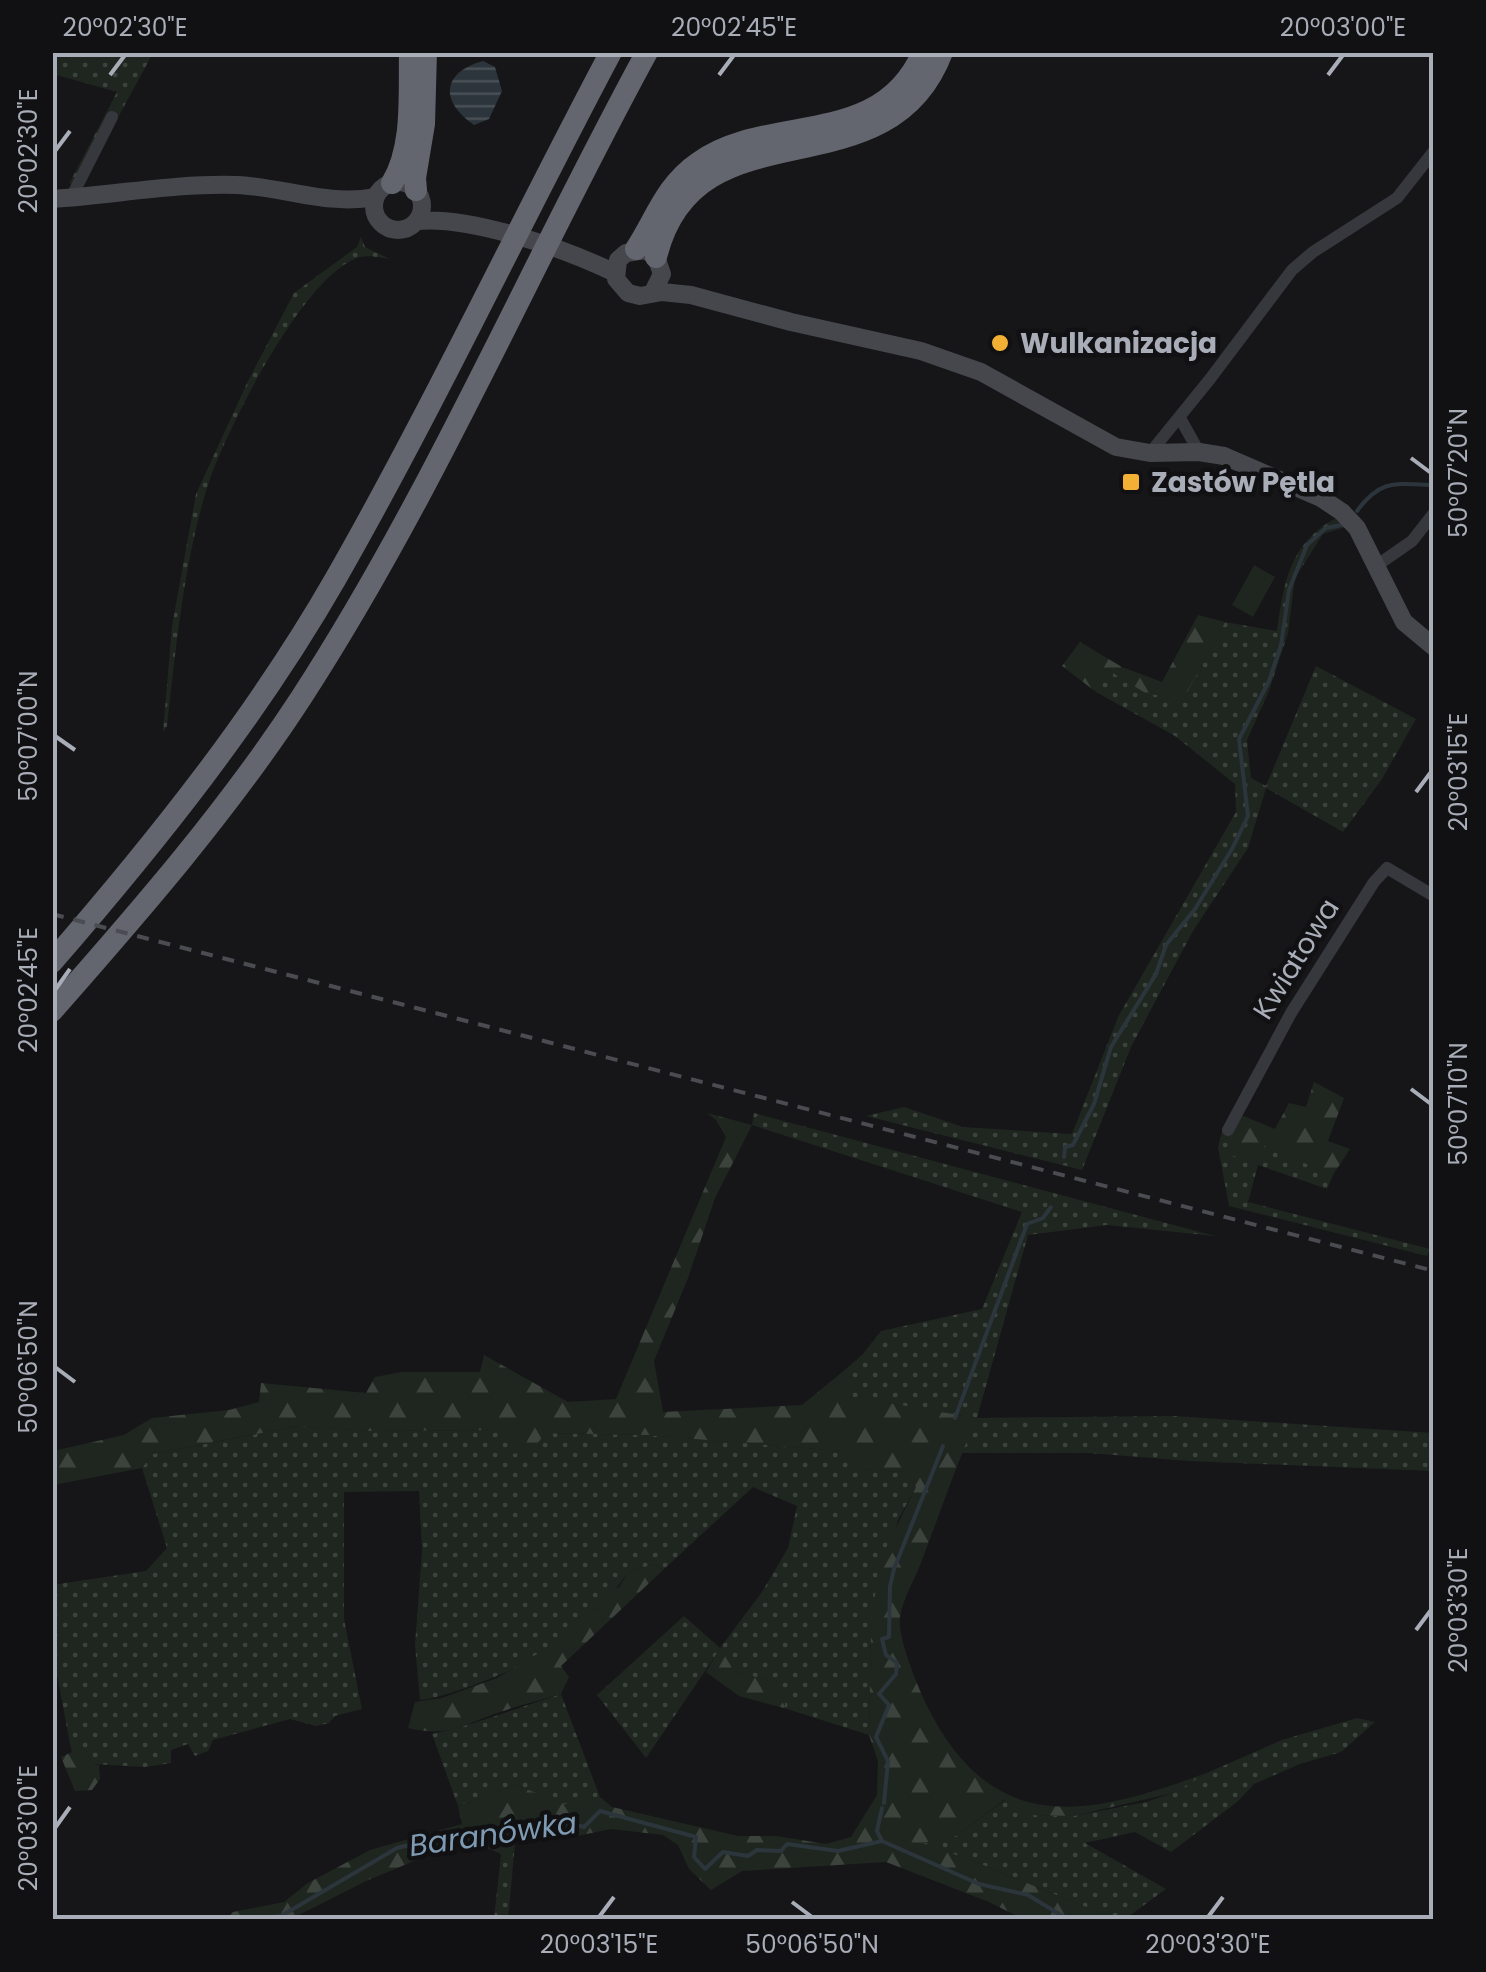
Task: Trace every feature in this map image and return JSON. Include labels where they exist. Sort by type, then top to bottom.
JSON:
[{"type":"highway","points":[[383,190],[399,169],[405,140],[410,52]]},
{"type":"highway","points":[[418,205],[415,178],[424,124],[426,52]]},
{"type":"highway","points":[[52,962],[127,876],[238,728],[328,592],[611,52]]},
{"type":"highway","points":[[52,1011],[161,885],[268,746],[347,622],[647,52]]},
{"type":"highway","points":[[638,263],[672,186],[700,161],[746,142],[843,122],[868,112],[907,80],[923,52]]},
{"type":"highway","points":[[638,263],[684,199],[705,179],[748,160],[846,139],[874,128],[914,99],[934,72],[942,52]]},
{"type":"street","points":[[62,199],[112,117]]},
{"type":"street","points":[[1150,453],[1292,270],[1397,198],[1434,151]]},
{"type":"street","points":[[331,200],[383,190],[402,182],[418,205],[450,220],[585,257],[638,263],[691,295]]},
{"type":"street","points":[[62,199],[206,184],[245,186],[331,200],[377,218],[393,230],[406,228],[418,205]]},
{"type":"street","points":[[377,218],[373,205],[383,190]]},
{"type":"street","points":[[638,263],[619,285],[628,294],[691,295],[953,360],[1016,390],[1103,441],[1129,451],[1224,456],[1331,504],[1357,528],[1404,622],[1434,647]]},
{"type":"street","points":[[638,263],[653,292]]},
{"type":"street","points":[[1180,418],[1199,452]]},
{"type":"street","points":[[1376,566],[1412,541],[1434,514]]},
{"type":"street","name":"Kwiatowa","points":[[1228,1130],[1290,1012],[1374,882],[1387,868],[1434,896]]},
{"type":"green space","points":[[52,53],[153,53],[84,180],[69,184],[117,92],[53,74]]},
{"type":"green space","points":[[361,237],[365,247],[390,259],[360,257],[339,269],[316,291],[252,388],[211,476],[188,567],[167,726],[163,732],[172,626],[196,494],[294,293],[357,247]]},
{"type":"green space","points":[[1338,517],[1346,527],[1323,534],[1295,578],[1288,633],[1269,691],[1247,740],[1251,778],[1266,786],[1316,666],[1416,719],[1382,779],[1343,832],[1266,788],[1248,848],[1193,931],[1131,1047],[1082,1170],[866,1116],[904,1107],[963,1127],[1072,1134],[1118,1017],[1236,812],[1235,784],[1175,736],[1096,692],[1107,670],[1184,698],[1225,622],[1277,631],[1287,580],[1299,551],[1309,538]]},
{"type":"green space","points":[[1254,565],[1275,577],[1253,617],[1232,605]]},
{"type":"green space","points":[[1198,615],[1225,622],[1184,698],[1147,694],[1108,670],[1096,692],[1062,666],[1080,642],[1122,667],[1162,682]]},
{"type":"green space","points":[[1314,1082],[1344,1098],[1328,1141],[1350,1149],[1333,1175],[1264,1146],[1258,1165],[1231,1155],[1233,1133],[1241,1115],[1275,1129],[1289,1103],[1306,1107]]},
{"type":"green space","points":[[707,1113],[752,1125],[715,1198],[654,1361],[663,1412],[802,1405],[841,1373],[852,1378],[853,1397],[976,1418],[900,1617],[905,1650],[920,1690],[956,1752],[985,1781],[1016,1798],[1051,1806],[1087,1806],[1126,1799],[1209,1772],[1173,1793],[1073,1816],[1031,1815],[1004,1800],[956,1836],[923,1843],[1115,1919],[1023,1919],[886,1862],[742,1871],[711,1890],[689,1869],[678,1845],[663,1835],[611,1829],[577,1836],[515,1835],[438,1851],[366,1881],[291,1919],[227,1919],[233,1912],[284,1902],[308,1883],[370,1850],[462,1824],[458,1806],[516,1785],[564,1804],[600,1797],[612,1807],[738,1836],[776,1836],[826,1844],[851,1837],[877,1795],[878,1761],[869,1735],[871,1629],[879,1562],[916,1487],[904,1472],[862,1469],[841,1451],[647,1435],[546,1433],[530,1452],[511,1454],[504,1430],[368,1431],[298,1426],[152,1454],[142,1468],[53,1485],[53,1451],[124,1435],[152,1418],[229,1410],[259,1402],[261,1383],[366,1393],[375,1377],[402,1372],[480,1372],[484,1355],[568,1402],[616,1399],[726,1137]]},
{"type":"green space","points":[[754,1113],[1215,1236],[1107,1225],[1028,1235],[977,1418],[1174,1416],[1433,1433],[1433,1471],[1089,1453],[961,1453],[975,1418],[852,1397],[852,1378],[841,1373],[881,1331],[982,1309],[1022,1212],[752,1125]]},
{"type":"green space","points":[[1223,1128],[1333,1175],[1327,1189],[1258,1165],[1248,1202],[1430,1249],[1427,1256],[1229,1206],[1218,1147]]},
{"type":"green space","points":[[299,1426],[368,1431],[504,1430],[530,1451],[545,1433],[647,1435],[842,1451],[862,1469],[905,1472],[916,1487],[898,1520],[871,1629],[869,1735],[784,1708],[786,1694],[769,1681],[734,1671],[720,1649],[646,1758],[597,1695],[684,1616],[720,1648],[762,1592],[788,1548],[797,1506],[753,1487],[663,1570],[654,1564],[628,1573],[601,1607],[579,1617],[573,1632],[562,1642],[501,1674],[420,1700],[415,1645],[422,1551],[419,1491],[344,1492],[344,1619],[362,1709],[316,1726],[290,1719],[213,1740],[208,1751],[195,1756],[188,1744],[171,1750],[171,1763],[145,1767],[92,1764],[86,1750],[70,1744],[53,1653],[52,1585],[146,1571],[167,1548],[142,1468],[152,1454]]},
{"type":"green space","points":[[654,1564],[663,1570],[561,1666],[569,1677],[561,1694],[446,1730],[408,1728],[415,1702],[442,1698],[497,1678],[572,1633],[579,1617],[601,1607],[605,1592],[619,1587],[628,1573]]},
{"type":"green space","points":[[720,1648],[734,1671],[769,1681],[787,1694],[784,1708],[739,1696],[706,1672]]},
{"type":"green space","points":[[561,1694],[600,1797],[564,1805],[516,1785],[458,1806],[432,1734]]},
{"type":"green space","points":[[1357,1718],[1375,1722],[1341,1752],[1254,1784],[1237,1802],[1171,1852],[1135,1832],[1085,1843],[1166,1889],[1125,1919],[1115,1919],[921,1843],[956,1836],[1005,1800],[1031,1815],[1073,1816],[1146,1802],[1173,1793],[1209,1772],[1282,1740]]},
{"type":"green space","points":[[70,1744],[86,1750],[92,1764],[99,1765],[100,1779],[92,1790],[75,1791],[61,1757],[72,1752]]},
{"type":"green space","points":[[523,1836],[515,1844],[508,1919],[494,1919],[501,1854],[480,1845]]},
{"type":"shaded area","points":[[483,61],[495,67],[502,91],[489,119],[474,125],[455,106],[450,88],[459,72]]},
{"type":"waterway","points":[[1357,511],[1374,493],[1390,485],[1434,485]]},
{"type":"waterway","points":[[1064,1157],[1065,1147],[1073,1145],[1094,1104],[1111,1047],[1156,974],[1166,945],[1195,909],[1248,816],[1239,739],[1269,681],[1281,645],[1289,590],[1307,545],[1326,528],[1342,525]]},
{"type":"waterway","points":[[955,1418],[1027,1224],[1043,1218],[1051,1207]]},
{"type":"waterway","points":[[884,1803],[888,1761],[876,1737],[889,1705],[879,1694],[896,1674],[897,1663],[886,1655],[882,1639],[889,1637],[890,1586],[943,1446]]},
{"type":"waterway","points":[[882,1808],[877,1831],[882,1841]]},
{"type":"waterway","name":"Baranówka","points":[[234,1920],[281,1916],[397,1848],[429,1844],[441,1836],[482,1837],[521,1825],[558,1821],[584,1827],[600,1811],[696,1837],[694,1857],[705,1869],[723,1852],[748,1856],[757,1850],[781,1851],[787,1844],[838,1851],[882,1841],[979,1884],[1028,1895],[1069,1920]]},
{"type":"railway","points":[[52,914],[1434,1271]]},
{"type":"place","name":"Wulkanizacja","points":[[1000,343]]},
{"type":"place","name":"Zastów Pętla","points":[[1131,482]]}]
